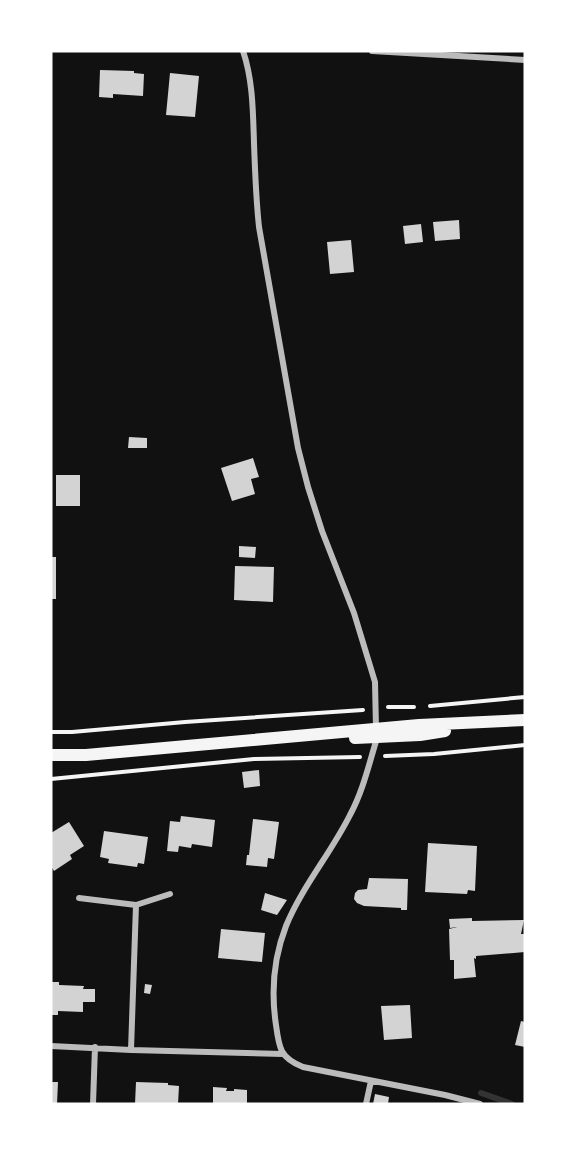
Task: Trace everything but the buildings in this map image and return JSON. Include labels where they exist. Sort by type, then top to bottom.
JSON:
[{"type":"main road","points":[[51,755],[86,755],[249,740],[377,734],[419,725],[520,721]]},
{"type":"street","points":[[243,51],[252,102],[255,194],[259,227],[298,448],[322,531],[354,613],[375,682],[377,734],[360,793],[350,816],[295,908],[280,945],[273,1000],[278,1039],[287,1059],[303,1067],[480,1104]]},
{"type":"street","points":[[372,51],[525,60]]},
{"type":"street","points":[[79,898],[136,905],[170,894]]},
{"type":"street","points":[[130,1050],[136,905]]},
{"type":"street","points":[[51,1046],[283,1054]]},
{"type":"street","points":[[93,1104],[95,1047]]},
{"type":"street","points":[[366,1104],[371,1081]]},
{"type":"path","points":[[427,706],[525,698]]},
{"type":"path","points":[[393,707],[417,707]]},
{"type":"path","points":[[51,732],[361,710]]},
{"type":"path","points":[[392,755],[434,754],[525,745]]},
{"type":"path","points":[[51,779],[254,759],[350,758]]},
{"type":"waterway","points":[[481,1093],[512,1104]]}]
